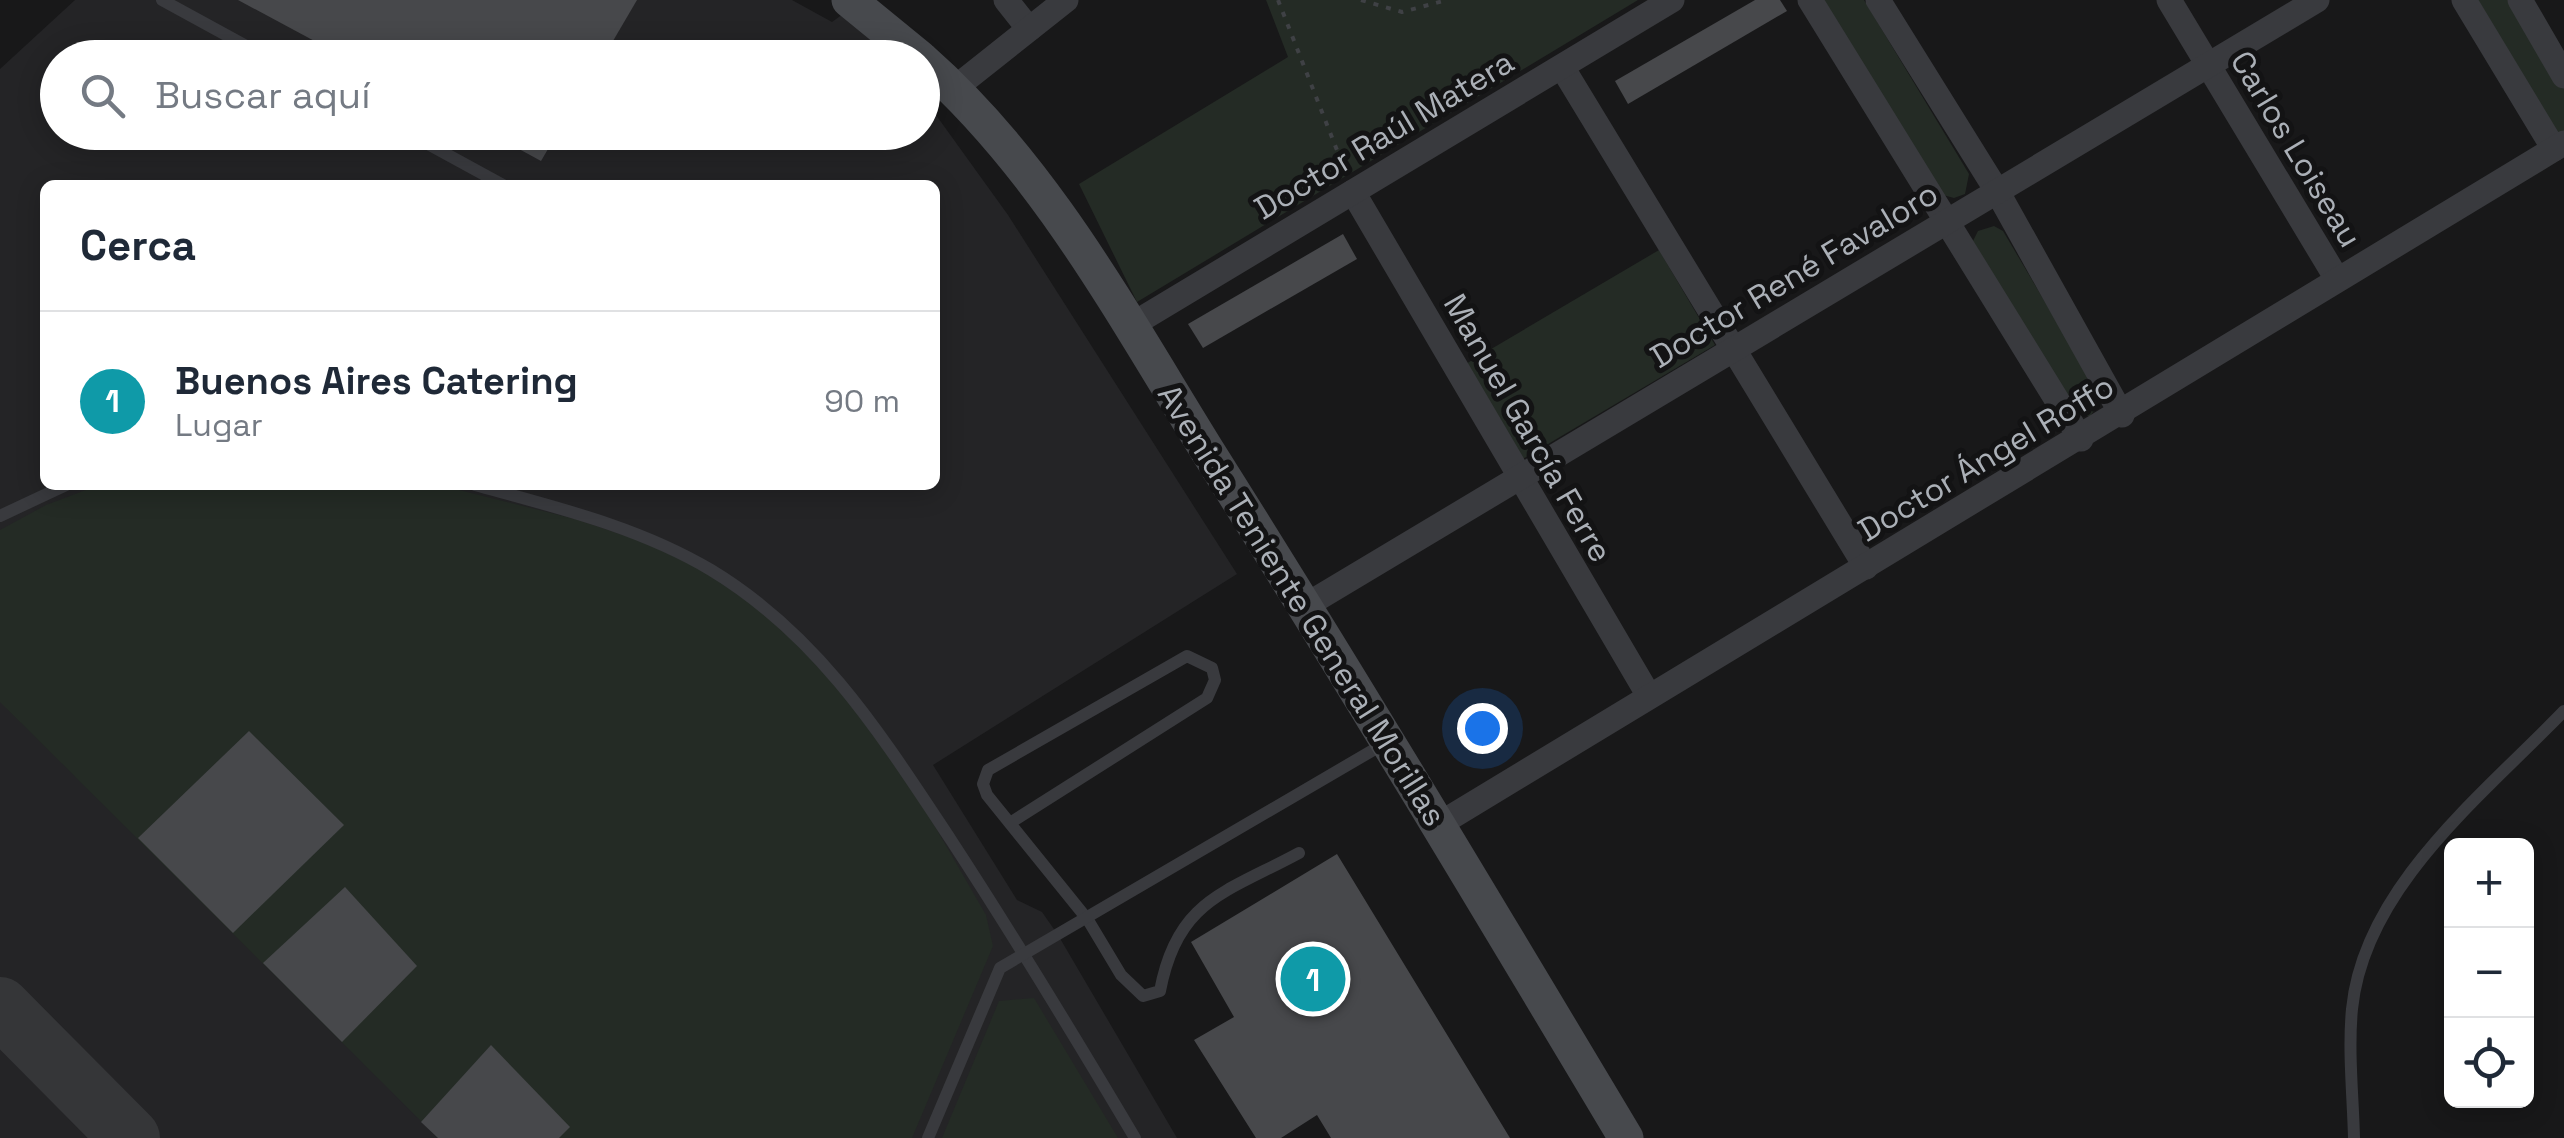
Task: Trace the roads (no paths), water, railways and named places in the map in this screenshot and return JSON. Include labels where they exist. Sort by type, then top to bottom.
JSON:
[{"type":"main road","name":"Avenida Teniente General Morillas","points":[[848,0],[897,40]]},
{"type":"main road","name":"Avenida Teniente General Morillas","points":[[940,76],[1033,181],[1130,326],[1305,606],[1626,1138]]},
{"type":"street","points":[[1006,0],[1029,29]]},
{"type":"street","points":[[954,88],[1066,0]]},
{"type":"street","name":"Doctor Raúl Matera","points":[[1130,326],[1672,0]]},
{"type":"street","points":[[1810,0],[2081,439]]},
{"type":"street","points":[[1878,0],[1997,192],[2122,414]]},
{"type":"street","name":"Carlos Loiseau","points":[[2169,0],[2338,279]]},
{"type":"street","name":"Doctor René Favaloro","points":[[1305,606],[2317,0]]},
{"type":"street","points":[[2464,0],[2559,146]]},
{"type":"street","points":[[2520,0],[2564,76]]},
{"type":"street","points":[[1562,67],[1866,568]]},
{"type":"street","name":"Doctor Ángel Roffo","points":[[1438,825],[2559,146]]},
{"type":"street","name":"Manuel García Ferre","points":[[1353,192],[1649,696]]},
{"type":"lane","points":[[162,0],[235,40]]},
{"type":"lane","points":[[439,150],[493,180]]},
{"type":"lane","points":[[0,516],[55,490]]},
{"type":"lane","points":[[492,490],[648,538],[710,569],[770,610],[852,693],[1026,954],[1134,1138]]},
{"type":"lane","points":[[1010,823],[1207,698],[1215,680],[1212,668],[1197,658],[1179,658],[988,770],[983,784],[987,796],[1088,920],[1121,975],[1143,996],[1160,991],[1172,944],[1197,908],[1299,853]]},
{"type":"lane","points":[[2354,1138],[2352,1008],[2371,933],[2407,874],[2564,711]]},
{"type":"lane","points":[[928,1138],[1000,968],[1388,742]]},
{"type":"place","name":"Buenos Aires Catering","points":[[1313,979]]}]
